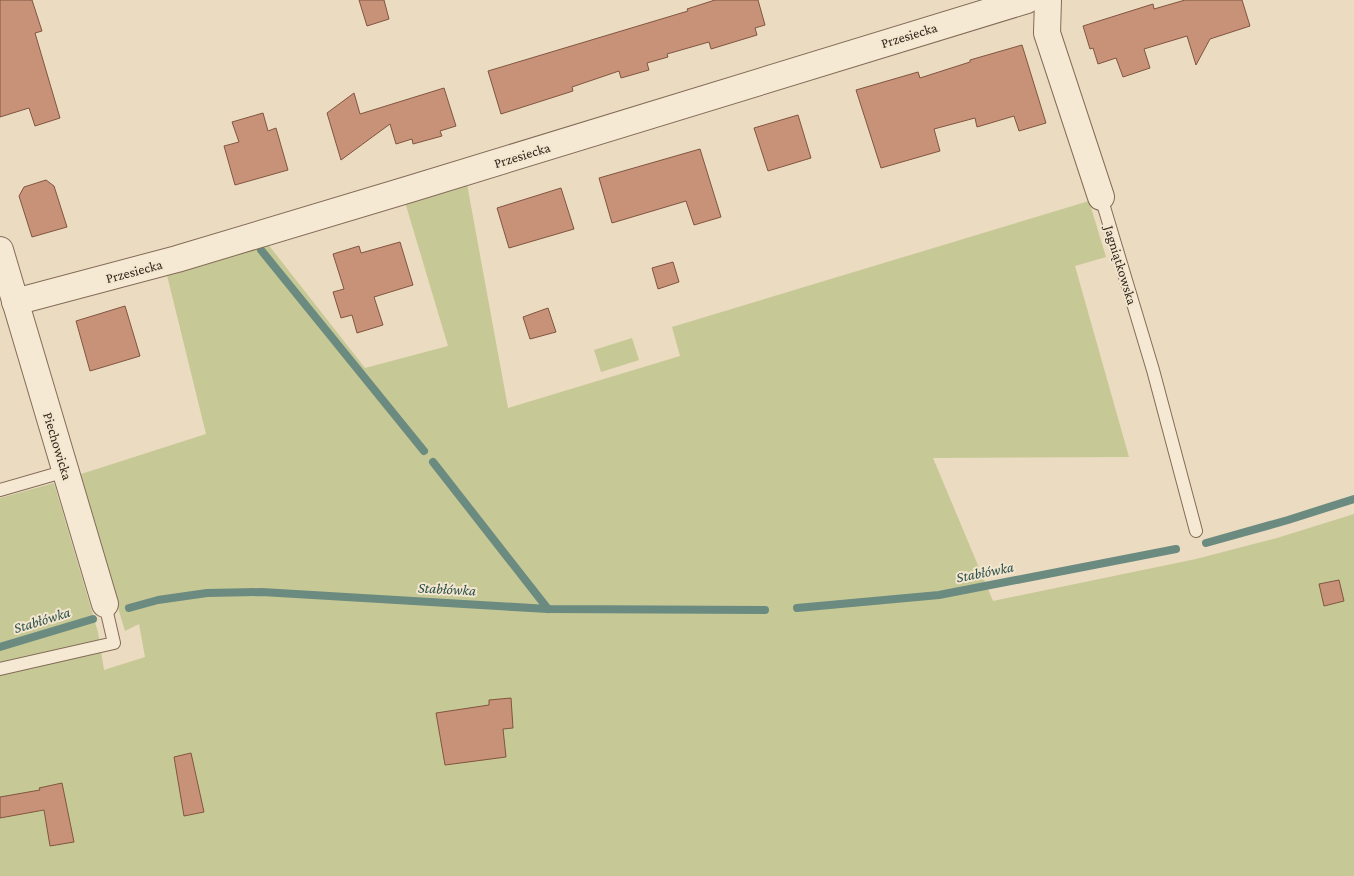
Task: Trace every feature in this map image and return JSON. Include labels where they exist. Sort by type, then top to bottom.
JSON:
[{"type":"street","name":"Przesiecka","points":[[15,302],[187,256],[1027,0]]},
{"type":"street","name":"Jagniątkowska","points":[[1048,0],[1047,33],[1101,197]]},
{"type":"street","name":"Piechowicka","points":[[0,250],[105,604]]},
{"type":"lane","name":"Jagniątkowska","points":[[1101,197],[1153,370],[1196,531]]},
{"type":"lane","points":[[0,490],[66,471]]},
{"type":"lane","name":"Piechowicka","points":[[0,669],[114,643],[105,604]]},
{"type":"green space","points":[[467,184],[508,408],[680,356],[672,327],[1089,201],[1106,257],[1075,266],[1129,457],[933,458],[993,601],[1196,559],[1277,538],[1354,514],[1354,876],[0,876],[0,498],[54,483],[98,632],[104,670],[145,657],[139,624],[125,631],[78,475],[206,434],[166,271],[267,243],[365,368],[448,346],[405,202]]},
{"type":"green space","points":[[632,338],[639,360],[601,372],[594,350]]},
{"type":"building","points":[[0,0],[32,0],[42,31],[35,33],[60,118],[35,126],[29,108],[0,117]]},
{"type":"building","points":[[359,0],[384,0],[389,19],[367,26]]},
{"type":"building","points":[[715,0],[758,0],[765,25],[755,28],[757,35],[711,49],[709,42],[667,54],[668,57],[647,63],[649,70],[621,78],[619,71],[572,87],[573,91],[501,114],[488,71],[688,11],[687,9]]},
{"type":"building","points":[[1185,0],[1242,0],[1250,26],[1210,39],[1196,65],[1187,36],[1144,49],[1150,68],[1123,77],[1116,58],[1098,64],[1093,48],[1090,49],[1083,26],[1153,4],[1154,9]]},
{"type":"building","points":[[1022,45],[1046,123],[1019,131],[1014,116],[977,127],[975,118],[934,129],[940,151],[881,168],[856,90],[918,72],[920,78],[970,62],[970,60]]},
{"type":"building","points":[[444,88],[456,126],[440,131],[442,136],[413,144],[412,139],[396,144],[390,124],[341,160],[327,113],[354,93],[360,114]]},
{"type":"building","points":[[263,113],[268,131],[276,128],[288,170],[235,185],[224,146],[239,142],[232,122]]},
{"type":"building","points":[[798,115],[811,158],[768,171],[754,128]]},
{"type":"building","points":[[700,149],[721,217],[694,225],[686,201],[612,223],[599,178]]},
{"type":"building","points":[[46,180],[54,186],[67,227],[32,237],[19,196],[24,187]]},
{"type":"building","points":[[561,188],[574,229],[509,248],[497,208]]},
{"type":"building","points":[[400,242],[413,285],[374,297],[383,325],[357,333],[352,315],[341,318],[333,292],[344,289],[333,254],[359,246],[361,253]]},
{"type":"building","points":[[673,262],[679,282],[658,289],[652,268]]},
{"type":"building","points":[[125,306],[140,356],[90,371],[76,321]]},
{"type":"building","points":[[548,308],[556,332],[530,339],[523,317]]},
{"type":"building","points":[[1339,580],[1344,601],[1324,606],[1319,584]]},
{"type":"building","points":[[511,698],[513,728],[503,729],[506,757],[445,765],[436,713],[489,705],[489,700]]},
{"type":"building","points":[[191,753],[204,812],[184,816],[174,757]]},
{"type":"building","points":[[62,783],[74,842],[50,846],[44,810],[0,818],[0,797],[40,790],[39,788]]},
{"type":"waterway","points":[[261,250],[424,451]]},
{"type":"waterway","points":[[433,462],[548,609]]},
{"type":"waterway","name":"Stabłówka","points":[[1206,543],[1354,499]]},
{"type":"waterway","name":"Stabłówka","points":[[797,608],[939,595],[1176,549]]},
{"type":"waterway","name":"Stabłówka","points":[[129,608],[158,600],[207,593],[262,592],[548,609],[765,610]]},
{"type":"waterway","name":"Stabłówka","points":[[0,647],[93,619]]}]
